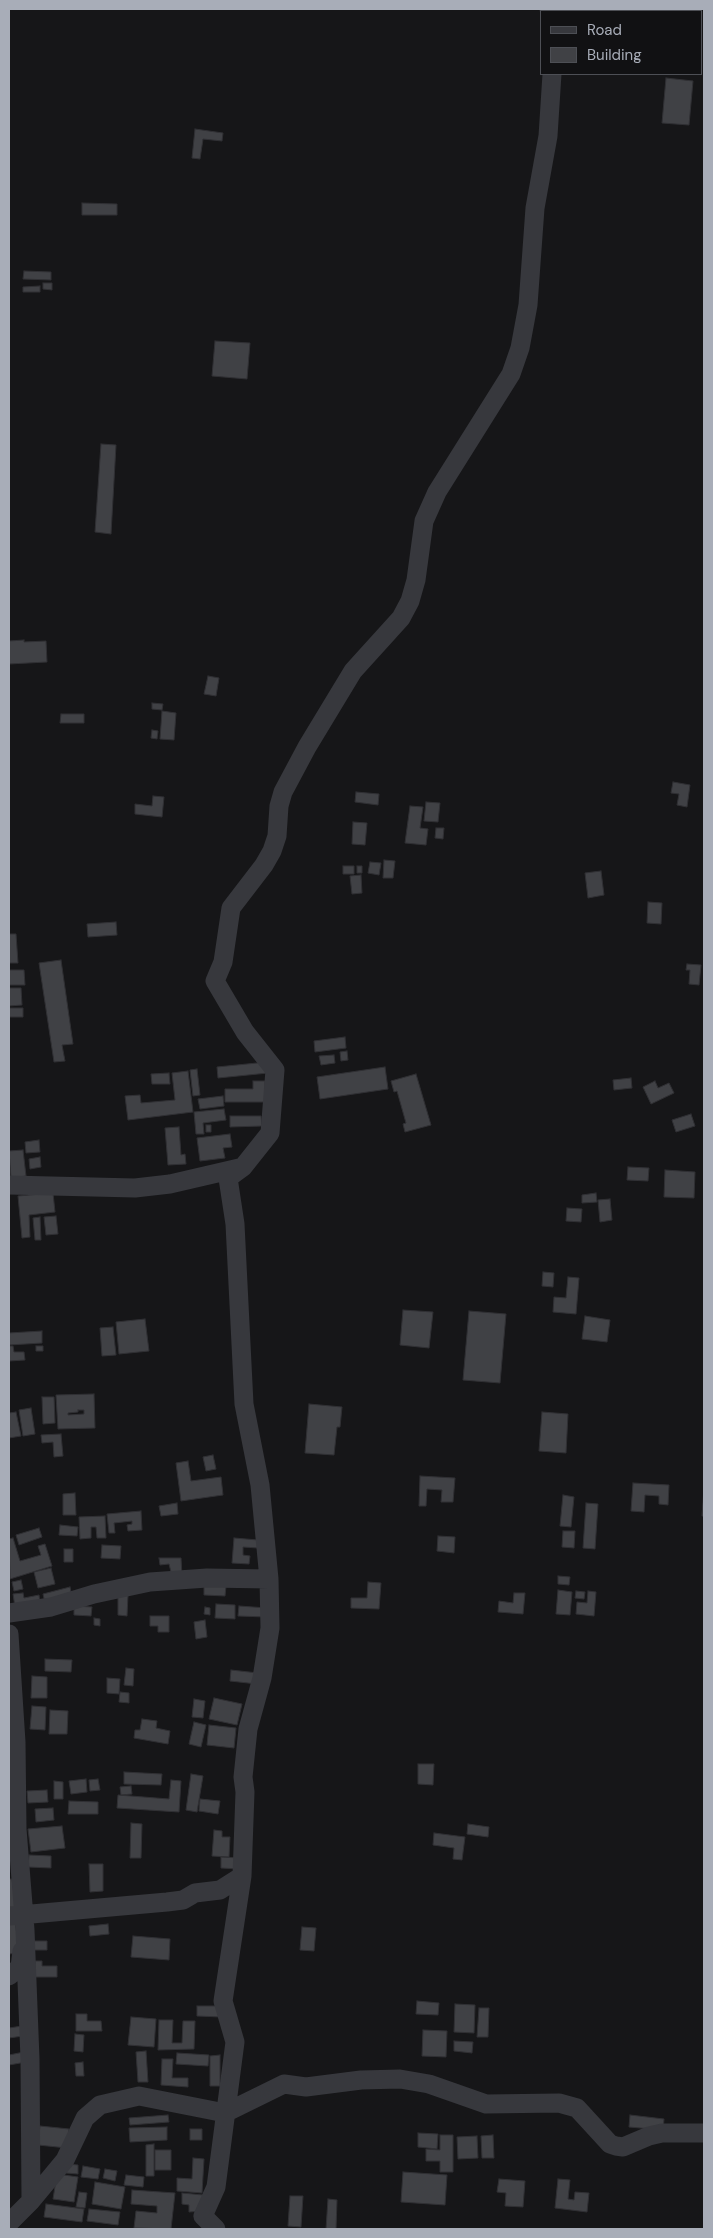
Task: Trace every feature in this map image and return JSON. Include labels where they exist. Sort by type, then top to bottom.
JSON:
[{"type":"street","points":[[216,2229],[202,2216],[216,2187],[235,2042],[223,2001],[242,1876],[246,1792],[243,1777],[247,1735],[262,1678],[270,1628],[269,1579],[260,1485],[244,1404],[236,1224],[228,1178],[243,1167],[270,1133],[276,1070],[244,1032],[215,981],[223,962],[231,908],[264,865],[272,851],[283,792],[307,747],[353,671],[401,618],[410,601],[416,580],[424,521],[437,492],[511,374],[520,348],[528,305],[536,208],[548,136],[552,75]]},
{"type":"street","points":[[9,1185],[135,1188],[170,1184],[243,1167]]},
{"type":"street","points":[[9,1613],[51,1607],[94,1594],[150,1582],[207,1578],[269,1579]]},
{"type":"street","points":[[9,1634],[16,1742],[20,1967],[9,1976]]},
{"type":"street","points":[[19,1920],[175,1901],[195,1893],[220,1890],[242,1876]]},
{"type":"street","points":[[19,1920],[30,2059],[31,2201]]},
{"type":"street","points":[[9,2223],[31,2201],[65,2160],[85,2118],[100,2105],[138,2096],[225,2113],[284,2084],[306,2087],[361,2080],[400,2079],[428,2084],[486,2104],[558,2103],[576,2108],[610,2144],[616,2146],[623,2147],[649,2136],[662,2133],[704,2133]]},
{"type":"building","points":[[666,78],[693,81],[689,125],[662,123]]},
{"type":"building","points":[[195,129],[223,133],[222,141],[203,139],[200,159],[192,158]]},
{"type":"building","points":[[82,203],[117,204],[117,215],[82,215]]},
{"type":"building","points":[[24,271],[51,272],[51,280],[23,279]]},
{"type":"building","points":[[43,283],[52,283],[52,290],[43,289]]},
{"type":"building","points":[[40,286],[40,292],[23,292],[23,287]]},
{"type":"building","points":[[215,341],[250,343],[247,379],[212,376]]},
{"type":"building","points":[[101,444],[116,445],[111,534],[95,532]]},
{"type":"building","points":[[24,640],[24,642],[46,641],[47,662],[9,664],[9,641]]},
{"type":"building","points":[[208,676],[219,678],[216,696],[204,694]]},
{"type":"building","points":[[152,703],[163,704],[162,710],[152,709]]},
{"type":"building","points":[[162,711],[176,713],[174,740],[160,739]]},
{"type":"building","points":[[61,714],[84,714],[84,723],[60,723]]},
{"type":"building","points":[[152,730],[158,731],[157,739],[151,738]]},
{"type":"building","points":[[673,782],[690,785],[687,807],[677,805],[679,794],[671,793]]},
{"type":"building","points":[[356,792],[379,794],[378,805],[355,802]]},
{"type":"building","points":[[153,796],[164,797],[162,817],[135,814],[135,804],[152,806]]},
{"type":"building","points":[[426,802],[440,803],[438,822],[424,821]]},
{"type":"building","points":[[410,806],[423,807],[420,828],[428,829],[426,845],[405,843]]},
{"type":"building","points":[[353,822],[367,823],[365,845],[352,844]]},
{"type":"building","points":[[436,828],[444,828],[443,839],[435,838]]},
{"type":"building","points":[[384,860],[395,861],[393,878],[383,878]]},
{"type":"building","points":[[370,862],[381,863],[379,875],[368,873]]},
{"type":"building","points":[[343,866],[354,866],[354,874],[343,874]]},
{"type":"building","points":[[357,866],[362,866],[362,873],[357,873]]},
{"type":"building","points":[[601,871],[604,895],[588,898],[585,873]]},
{"type":"building","points":[[361,875],[362,893],[352,894],[350,876]]},
{"type":"building","points":[[648,902],[662,903],[661,924],[647,923]]},
{"type":"building","points":[[116,922],[117,935],[88,937],[87,924]]},
{"type":"building","points":[[9,934],[16,934],[18,963],[9,963]]},
{"type":"building","points":[[61,960],[73,1044],[62,1045],[65,1061],[54,1062],[39,963]]},
{"type":"building","points":[[687,964],[701,965],[699,985],[689,984],[690,970],[686,970]]},
{"type":"building","points":[[9,970],[24,970],[25,985],[9,985]]},
{"type":"building","points":[[9,988],[21,988],[22,1005],[9,1006]]},
{"type":"building","points":[[9,1008],[23,1008],[23,1017],[9,1017]]},
{"type":"building","points":[[345,1037],[346,1048],[315,1052],[314,1041]]},
{"type":"building","points":[[347,1051],[348,1060],[341,1061],[340,1052]]},
{"type":"building","points":[[334,1055],[335,1063],[321,1065],[319,1056]]},
{"type":"building","points":[[267,1062],[268,1073],[218,1078],[217,1067]]},
{"type":"building","points":[[385,1067],[388,1089],[320,1099],[317,1077]]},
{"type":"building","points":[[197,1069],[200,1095],[193,1096],[190,1070]]},
{"type":"building","points":[[188,1071],[193,1112],[128,1120],[125,1096],[140,1095],[141,1103],[175,1100],[172,1073]]},
{"type":"building","points":[[169,1073],[170,1084],[152,1084],[151,1074]]},
{"type":"building","points":[[416,1074],[431,1125],[405,1132],[403,1124],[406,1123],[397,1091],[394,1092],[391,1081]]},
{"type":"building","points":[[631,1078],[632,1088],[614,1090],[613,1080]]},
{"type":"building","points":[[253,1081],[265,1081],[265,1102],[225,1102],[225,1089],[253,1089]]},
{"type":"building","points":[[655,1081],[658,1088],[669,1083],[674,1093],[651,1104],[643,1087]]},
{"type":"building","points":[[223,1096],[224,1106],[200,1109],[198,1099]]},
{"type":"building","points":[[224,1109],[226,1120],[203,1123],[204,1134],[196,1134],[194,1112]]},
{"type":"building","points":[[691,1114],[695,1126],[676,1132],[672,1120]]},
{"type":"building","points":[[230,1116],[261,1116],[262,1126],[230,1127]]},
{"type":"building","points":[[206,1125],[211,1125],[211,1132],[206,1132]]},
{"type":"building","points":[[179,1127],[181,1155],[185,1154],[186,1164],[168,1165],[165,1128]]},
{"type":"building","points":[[230,1134],[232,1147],[223,1148],[225,1158],[200,1161],[197,1138]]},
{"type":"building","points":[[39,1140],[40,1152],[26,1153],[25,1142]]},
{"type":"building","points":[[23,1150],[26,1176],[11,1178],[9,1151]]},
{"type":"building","points":[[40,1157],[41,1167],[30,1169],[29,1159]]},
{"type":"building","points":[[628,1167],[649,1168],[648,1181],[627,1180]]},
{"type":"building","points":[[665,1170],[695,1172],[694,1198],[664,1197]]},
{"type":"building","points":[[53,1193],[55,1212],[29,1215],[30,1237],[22,1238],[18,1196]]},
{"type":"building","points":[[596,1193],[597,1202],[582,1203],[582,1195]]},
{"type":"building","points":[[610,1199],[612,1220],[600,1222],[598,1200]]},
{"type":"building","points":[[567,1208],[582,1209],[581,1222],[566,1221]]},
{"type":"building","points":[[56,1216],[58,1234],[46,1235],[44,1217]]},
{"type":"building","points":[[40,1217],[41,1240],[35,1240],[33,1218]]},
{"type":"building","points":[[543,1272],[554,1273],[553,1287],[542,1286]]},
{"type":"building","points":[[568,1277],[579,1278],[576,1314],[553,1312],[554,1297],[566,1298]]},
{"type":"building","points":[[403,1310],[433,1312],[429,1348],[400,1345]]},
{"type":"building","points":[[469,1311],[506,1314],[500,1383],[463,1380]]},
{"type":"building","points":[[585,1316],[610,1320],[607,1342],[582,1339]]},
{"type":"building","points":[[145,1319],[149,1351],[119,1354],[116,1322]]},
{"type":"building","points":[[113,1327],[116,1355],[102,1356],[100,1328]]},
{"type":"building","points":[[42,1331],[42,1343],[9,1345],[9,1333]]},
{"type":"building","points":[[9,1346],[13,1346],[14,1352],[24,1352],[25,1360],[9,1361]]},
{"type":"building","points":[[36,1346],[43,1346],[43,1351],[36,1351]]},
{"type":"building","points":[[94,1394],[95,1428],[58,1429],[56,1395]],"holes":[[[84,1410],[84,1414],[68,1415],[68,1413]]]},
{"type":"building","points":[[42,1397],[54,1397],[55,1423],[43,1424]]},
{"type":"building","points":[[309,1404],[342,1407],[340,1427],[337,1427],[334,1455],[305,1453]]},
{"type":"building","points":[[31,1408],[35,1434],[23,1436],[19,1410]]},
{"type":"building","points":[[16,1412],[21,1436],[9,1438],[9,1413]]},
{"type":"building","points":[[542,1412],[568,1414],[566,1453],[539,1451]]},
{"type":"building","points":[[61,1434],[63,1456],[54,1457],[53,1442],[42,1443],[41,1435]]},
{"type":"building","points":[[213,1455],[216,1469],[206,1471],[203,1457]]},
{"type":"building","points":[[188,1461],[191,1481],[221,1477],[223,1495],[181,1501],[176,1463]]},
{"type":"building","points":[[420,1476],[455,1478],[453,1502],[441,1502],[442,1490],[427,1489],[426,1506],[419,1506]]},
{"type":"building","points":[[633,1483],[669,1485],[668,1505],[659,1504],[659,1496],[645,1495],[644,1512],[631,1511]]},
{"type":"building","points":[[704,1488],[704,1516],[702,1516]]},
{"type":"building","points":[[75,1493],[76,1515],[63,1515],[63,1494]]},
{"type":"building","points":[[563,1495],[574,1497],[571,1527],[560,1526]]},
{"type":"building","points":[[177,1503],[178,1514],[161,1516],[159,1506]]},
{"type":"building","points":[[586,1503],[598,1504],[595,1549],[583,1548]]},
{"type":"building","points":[[141,1511],[142,1530],[128,1531],[127,1525],[132,1524],[132,1521],[114,1523],[115,1533],[109,1533],[107,1514]]},
{"type":"building","points":[[105,1516],[106,1538],[97,1538],[96,1527],[91,1527],[91,1538],[80,1539],[79,1517]]},
{"type":"building","points":[[60,1525],[78,1527],[77,1536],[59,1535]]},
{"type":"building","points":[[39,1528],[42,1537],[19,1545],[16,1535]]},
{"type":"building","points":[[563,1531],[575,1531],[574,1548],[562,1547]]},
{"type":"building","points":[[438,1536],[455,1537],[454,1553],[437,1551]]},
{"type":"building","points":[[13,1538],[20,1561],[41,1555],[38,1546],[45,1544],[52,1566],[10,1579],[9,1539]]},
{"type":"building","points":[[234,1538],[258,1540],[258,1548],[243,1547],[243,1555],[250,1556],[249,1564],[232,1563]]},
{"type":"building","points":[[102,1545],[121,1546],[120,1559],[101,1558]]},
{"type":"building","points":[[64,1549],[73,1549],[73,1562],[64,1562]]},
{"type":"building","points":[[159,1558],[181,1558],[182,1576],[172,1576],[169,1564],[160,1565]]},
{"type":"building","points":[[51,1568],[55,1584],[38,1588],[34,1572]]},
{"type":"building","points":[[558,1576],[570,1577],[569,1585],[558,1584]]},
{"type":"building","points":[[21,1580],[23,1589],[14,1591],[12,1582]]},
{"type":"building","points":[[368,1582],[381,1583],[379,1609],[351,1608],[351,1598],[367,1598]]},
{"type":"building","points":[[204,1585],[226,1586],[225,1596],[204,1595]]},
{"type":"building","points":[[70,1587],[72,1597],[45,1603],[43,1594]]},
{"type":"building","points":[[558,1590],[572,1592],[570,1615],[556,1614]]},
{"type":"building","points":[[576,1591],[585,1592],[584,1599],[575,1598]]},
{"type":"building","points":[[588,1591],[596,1592],[594,1616],[576,1614],[577,1602],[587,1603]]},
{"type":"building","points":[[23,1593],[24,1598],[39,1595],[40,1603],[15,1607],[13,1594]]},
{"type":"building","points":[[514,1593],[525,1593],[523,1614],[498,1612],[499,1601],[513,1603]]},
{"type":"building","points":[[118,1595],[128,1595],[127,1616],[118,1615]]},
{"type":"building","points":[[216,1604],[235,1605],[235,1619],[215,1618]]},
{"type":"building","points":[[74,1606],[92,1607],[91,1616],[74,1615]]},
{"type":"building","points":[[239,1606],[267,1608],[266,1617],[238,1616]]},
{"type":"building","points":[[205,1607],[210,1608],[210,1615],[204,1614]]},
{"type":"building","points":[[150,1616],[169,1616],[169,1632],[158,1632],[158,1626],[150,1626]]},
{"type":"building","points":[[94,1618],[100,1619],[100,1626],[94,1625]]},
{"type":"building","points":[[205,1620],[207,1637],[196,1639],[194,1622]]},
{"type":"building","points":[[45,1659],[72,1660],[71,1672],[45,1671]]},
{"type":"building","points":[[126,1668],[134,1669],[133,1686],[124,1685]]},
{"type":"building","points":[[231,1670],[258,1673],[257,1684],[230,1681]]},
{"type":"building","points":[[32,1676],[47,1677],[47,1698],[31,1698]]},
{"type":"building","points":[[107,1678],[120,1679],[119,1694],[107,1693]]},
{"type":"building","points":[[120,1692],[129,1693],[129,1703],[119,1702]]},
{"type":"building","points":[[214,1698],[242,1704],[237,1725],[209,1719]]},
{"type":"building","points":[[194,1699],[205,1701],[203,1718],[192,1717]]},
{"type":"building","points":[[32,1706],[46,1707],[45,1730],[30,1729]]},
{"type":"building","points":[[50,1710],[68,1711],[67,1734],[49,1734]]},
{"type":"building","points":[[142,1719],[157,1721],[156,1728],[170,1731],[168,1744],[134,1738],[135,1730],[140,1730]]},
{"type":"building","points":[[194,1722],[206,1725],[201,1747],[189,1744]]},
{"type":"building","points":[[209,1725],[236,1728],[234,1748],[207,1745]]},
{"type":"building","points":[[418,1764],[434,1764],[433,1785],[418,1784]]},
{"type":"building","points":[[124,1772],[162,1774],[161,1785],[124,1784]]},
{"type":"building","points":[[191,1774],[203,1776],[197,1812],[186,1810]]},
{"type":"building","points":[[86,1779],[87,1792],[71,1794],[69,1781]]},
{"type":"building","points":[[98,1779],[100,1790],[90,1791],[89,1780]]},
{"type":"building","points":[[171,1780],[181,1781],[179,1812],[117,1808],[118,1795],[169,1799]]},
{"type":"building","points":[[54,1781],[63,1782],[63,1799],[54,1799]]},
{"type":"building","points":[[131,1786],[132,1794],[121,1795],[120,1787]]},
{"type":"building","points":[[47,1790],[48,1802],[28,1803],[27,1791]]},
{"type":"building","points":[[200,1799],[220,1801],[218,1814],[199,1811]]},
{"type":"building","points":[[69,1801],[98,1802],[98,1814],[68,1814]]},
{"type":"building","points":[[53,1808],[54,1820],[36,1822],[35,1809]]},
{"type":"building","points":[[131,1823],[142,1824],[141,1858],[130,1858]]},
{"type":"building","points":[[468,1824],[489,1827],[488,1837],[467,1834]]},
{"type":"building","points":[[62,1826],[65,1848],[31,1852],[28,1829]]},
{"type":"building","points":[[214,1830],[222,1831],[222,1837],[230,1837],[229,1857],[212,1856]]},
{"type":"building","points":[[434,1833],[465,1837],[462,1860],[453,1859],[454,1848],[433,1845]]},
{"type":"building","points":[[29,1855],[51,1856],[51,1868],[28,1867]]},
{"type":"building","points":[[221,1857],[240,1858],[239,1869],[221,1868]]},
{"type":"building","points":[[89,1864],[103,1864],[103,1891],[90,1892]]},
{"type":"building","points":[[9,1879],[12,1879],[16,1909],[9,1910]]},
{"type":"building","points":[[9,1922],[15,1922],[20,1953],[9,1954]]},
{"type":"building","points":[[108,1924],[109,1934],[90,1936],[89,1926]]},
{"type":"building","points":[[302,1927],[316,1928],[314,1951],[300,1950]]},
{"type":"building","points":[[133,1936],[170,1939],[169,1960],[131,1957]]},
{"type":"building","points":[[32,1941],[47,1941],[47,1950],[32,1950]]},
{"type":"building","points":[[35,1961],[42,1961],[42,1966],[57,1966],[57,1977],[35,1977]]},
{"type":"building","points":[[417,2001],[439,2003],[438,2015],[416,2014]]},
{"type":"building","points":[[455,2004],[475,2005],[474,2033],[454,2032]]},
{"type":"building","points":[[197,2006],[221,2006],[221,2017],[197,2016]]},
{"type":"building","points":[[479,2008],[489,2008],[488,2037],[477,2037]]},
{"type":"building","points":[[76,2014],[87,2014],[87,2021],[101,2021],[102,2031],[76,2031]]},
{"type":"building","points":[[131,2017],[156,2019],[154,2047],[128,2045]]},
{"type":"building","points":[[159,2020],[173,2020],[172,2043],[182,2043],[183,2021],[195,2021],[194,2049],[158,2050]]},
{"type":"building","points":[[22,2026],[23,2036],[9,2038],[9,2028]]},
{"type":"building","points":[[423,2030],[447,2031],[446,2057],[422,2056]]},
{"type":"building","points":[[75,2034],[84,2035],[83,2052],[74,2051]]},
{"type":"building","points":[[454,2041],[473,2042],[472,2053],[454,2051]]},
{"type":"building","points":[[146,2051],[148,2082],[138,2082],[136,2052]]},
{"type":"building","points":[[24,2052],[26,2062],[9,2065],[9,2055]]},
{"type":"building","points":[[177,2053],[209,2055],[208,2066],[176,2064]]},
{"type":"building","points":[[220,2055],[220,2086],[210,2086],[210,2056]]},
{"type":"building","points":[[162,2059],[173,2059],[172,2078],[188,2078],[188,2087],[161,2085]]},
{"type":"building","points":[[83,2062],[84,2076],[76,2076],[75,2063]]},
{"type":"building","points":[[168,2115],[169,2122],[130,2125],[129,2118]]},
{"type":"building","points":[[630,2115],[664,2119],[663,2130],[629,2127]]},
{"type":"building","points":[[40,2126],[69,2129],[67,2148],[38,2145]]},
{"type":"building","points":[[167,2127],[167,2140],[130,2142],[129,2128]]},
{"type":"building","points":[[190,2129],[202,2129],[202,2140],[190,2140]]},
{"type":"building","points":[[418,2133],[438,2134],[437,2149],[418,2147]]},
{"type":"building","points":[[440,2135],[453,2135],[453,2172],[440,2172],[440,2161],[426,2161],[426,2149],[440,2150]]},
{"type":"building","points":[[493,2135],[494,2158],[482,2158],[481,2136]]},
{"type":"building","points":[[477,2136],[478,2158],[458,2159],[457,2137]]},
{"type":"building","points":[[154,2144],[154,2176],[146,2176],[146,2145]]},
{"type":"building","points":[[155,2150],[171,2150],[171,2170],[155,2170]]},
{"type":"building","points":[[193,2158],[204,2159],[202,2193],[177,2191],[177,2178],[192,2179]]},
{"type":"building","points":[[67,2164],[78,2165],[78,2174],[66,2173]]},
{"type":"building","points":[[83,2166],[100,2169],[98,2179],[81,2177]]},
{"type":"building","points":[[105,2169],[117,2171],[115,2181],[103,2178]]},
{"type":"building","points":[[403,2172],[447,2175],[445,2205],[401,2202]]},
{"type":"building","points":[[57,2174],[78,2177],[74,2202],[53,2199]]},
{"type":"building","points":[[126,2175],[144,2177],[143,2187],[124,2185]]},
{"type":"building","points":[[499,2179],[525,2181],[523,2207],[505,2206],[506,2193],[497,2192]]},
{"type":"building","points":[[558,2179],[570,2180],[568,2199],[574,2200],[575,2192],[589,2193],[587,2212],[555,2208]]},
{"type":"building","points":[[95,2182],[125,2187],[121,2209],[92,2204]]},
{"type":"building","points":[[132,2190],[175,2193],[171,2229],[134,2228],[136,2211],[157,2213],[157,2206],[131,2204]]},
{"type":"building","points":[[79,2192],[87,2193],[85,2208],[76,2207]]},
{"type":"building","points":[[182,2193],[203,2195],[202,2211],[189,2212],[189,2205],[182,2204]]},
{"type":"building","points":[[290,2196],[303,2196],[301,2227],[288,2226]]},
{"type":"building","points":[[328,2199],[337,2200],[336,2229],[326,2229]]},
{"type":"building","points":[[46,2204],[84,2209],[82,2222],[44,2217]]},
{"type":"building","points":[[89,2209],[120,2212],[118,2225],[87,2221]]}]
